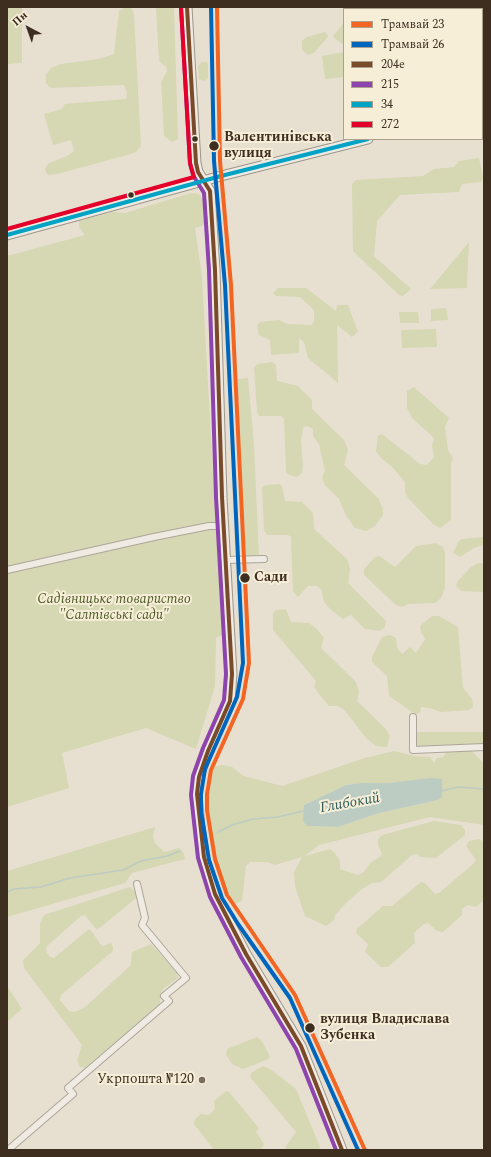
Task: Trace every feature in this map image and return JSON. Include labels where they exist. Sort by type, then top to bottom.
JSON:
[{"type":"main road","points":[[188,7],[196,163],[198,172],[210,192],[215,270],[231,689],[226,712],[208,751],[199,777],[197,794],[204,857],[215,894],[233,930],[254,969],[301,1046],[342,1150]]},
{"type":"main road","points":[[7,235],[204,180],[364,140]]},
{"type":"street","points":[[7,570],[154,537],[209,526],[224,526]]},
{"type":"street","points":[[226,560],[264,559]]},
{"type":"street","points":[[413,717],[413,750],[484,748]]},
{"type":"street","points":[[8,1150],[73,1094],[68,1088],[168,1001],[164,996],[186,978],[142,926],[145,918],[137,884]]},
{"type":"green space","points":[[7,7],[22,7],[22,63],[7,64]]},
{"type":"green space","points":[[129,7],[132,9],[134,15],[141,146],[136,152],[124,156],[49,175],[46,173],[45,168],[49,163],[67,156],[74,151],[71,140],[53,145],[44,114],[62,109],[65,104],[126,99],[127,92],[124,85],[53,88],[49,87],[46,83],[46,75],[51,68],[61,64],[98,59],[114,54],[119,11]]},
{"type":"green space","points":[[156,7],[174,8],[178,139],[172,142],[164,136],[161,82],[167,71],[166,67],[159,61]]},
{"type":"green space","points":[[343,24],[343,44],[333,36]]},
{"type":"green space","points":[[325,32],[328,35],[327,38],[314,53],[308,55],[302,50],[302,41],[307,37]]},
{"type":"green space","points":[[343,52],[343,77],[325,79],[322,56]]},
{"type":"green space","points":[[202,62],[207,62],[208,65],[208,78],[205,81],[199,79],[198,66]]},
{"type":"green space","points":[[479,158],[483,178],[481,182],[462,184],[459,192],[400,195],[377,221],[374,256],[411,289],[403,296],[399,295],[353,251],[352,184],[356,180],[423,176],[434,169],[454,167],[459,161]]},
{"type":"green space","name":"Садівницьке товариство \"Салтівські сади\"","points":[[191,193],[199,194],[204,202],[205,225],[195,228],[202,277],[222,635],[216,638],[215,686],[196,749],[146,728],[62,753],[69,788],[7,807],[7,256],[85,235],[79,227],[79,221],[113,212],[125,213]]},
{"type":"green space","points":[[469,242],[467,288],[430,289]]},
{"type":"green space","points":[[278,288],[306,288],[336,311],[337,305],[348,305],[358,332],[352,337],[337,325],[338,383],[308,358],[304,342],[299,338],[299,353],[271,355],[270,340],[259,335],[257,325],[261,322],[279,320],[287,324],[312,325],[314,321],[314,310],[300,297],[276,296],[273,293]]},
{"type":"green space","points":[[446,308],[448,320],[431,321],[431,309]]},
{"type":"green space","points":[[399,312],[418,312],[419,323],[400,323]]},
{"type":"green space","points":[[436,329],[437,347],[402,348],[401,330]]},
{"type":"green space","points":[[272,362],[276,365],[277,381],[298,386],[312,400],[312,409],[344,440],[348,450],[344,465],[378,498],[383,509],[383,515],[375,526],[366,531],[355,528],[346,516],[339,499],[324,484],[322,478],[325,471],[319,444],[313,436],[313,429],[307,426],[303,427],[301,441],[303,466],[302,473],[297,477],[289,475],[286,472],[284,419],[282,416],[259,416],[257,412],[254,367],[258,364]]},
{"type":"green space","points":[[248,378],[254,445],[259,557],[245,558],[237,379]]},
{"type":"green space","points":[[414,387],[449,418],[445,427],[448,450],[453,458],[451,463],[451,520],[440,528],[433,524],[408,498],[405,492],[405,482],[376,451],[378,436],[382,434],[420,464],[427,465],[434,457],[432,446],[434,440],[433,437],[412,418],[407,408],[407,391]]},
{"type":"green space","points":[[280,484],[282,486],[285,501],[302,502],[313,513],[314,529],[347,559],[350,569],[348,583],[386,621],[385,627],[380,631],[365,629],[351,615],[343,619],[331,610],[324,602],[321,589],[317,586],[308,586],[298,597],[293,591],[291,537],[288,535],[267,535],[264,530],[262,488],[265,485]]},
{"type":"green space","points":[[484,537],[484,545],[474,548],[460,557],[453,553],[458,542],[462,539]]},
{"type":"green space","points":[[436,543],[443,547],[445,552],[445,587],[441,598],[435,603],[408,604],[402,607],[396,605],[364,575],[364,569],[375,557],[379,556],[395,567],[416,546]]},
{"type":"green space","points":[[478,563],[484,563],[484,592],[461,591],[456,586],[457,582],[471,567]]},
{"type":"green space","points":[[286,609],[291,622],[309,623],[317,629],[324,638],[321,648],[356,682],[359,692],[357,701],[386,729],[390,736],[387,747],[376,746],[367,739],[345,711],[338,706],[329,706],[319,694],[314,687],[316,681],[273,630],[273,613],[276,610]]},
{"type":"green space","points":[[432,616],[439,616],[458,627],[463,688],[472,699],[473,707],[469,710],[441,712],[421,707],[420,713],[415,714],[389,696],[387,676],[372,662],[372,657],[382,637],[390,635],[396,638],[397,648],[402,654],[410,647],[416,653],[425,639],[421,632],[420,626]]},
{"type":"green space","points":[[417,732],[484,732],[484,745],[417,748],[415,735]]},
{"type":"green space","points":[[448,750],[471,750],[484,764],[484,825],[430,817],[319,845],[305,856],[330,849],[335,853],[340,861],[340,869],[358,875],[364,872],[370,863],[381,856],[382,853],[378,846],[378,839],[382,835],[434,821],[461,825],[465,830],[465,835],[436,858],[420,857],[417,854],[412,855],[381,882],[372,883],[362,889],[347,902],[335,915],[334,920],[326,926],[305,916],[295,886],[294,872],[302,857],[275,865],[267,862],[250,862],[246,866],[242,901],[234,904],[220,875],[216,859],[208,803],[208,788],[214,767],[222,765],[232,767],[244,776],[282,786],[365,758],[394,751],[415,756],[430,757],[434,763],[437,758],[443,757]],"holes":[[[442,779],[438,800],[379,813],[338,827],[307,826],[304,805],[346,785]]]},
{"type":"green space","points":[[155,827],[153,837],[155,843],[164,852],[179,848],[183,852],[185,859],[132,873],[125,883],[7,917],[7,871]]},
{"type":"green space","points":[[479,839],[484,842],[484,900],[476,907],[467,905],[462,909],[462,915],[443,932],[437,931],[428,923],[424,924],[414,933],[415,943],[388,967],[381,967],[365,952],[368,944],[356,933],[357,929],[383,906],[392,906],[421,882],[425,883],[435,894],[439,893],[476,860],[466,846],[469,841]]},
{"type":"green space","points":[[130,887],[135,892],[136,898],[101,927],[96,929],[85,915],[81,916],[47,946],[46,951],[50,957],[54,958],[89,929],[100,944],[103,946],[111,943],[113,946],[113,951],[61,995],[60,1000],[69,1011],[74,1012],[84,1008],[131,965],[132,952],[151,944],[177,973],[178,978],[163,989],[160,996],[160,1004],[85,1068],[80,1067],[77,1061],[82,1045],[24,968],[23,960],[40,943],[40,924],[44,915]]},
{"type":"green space","points":[[7,986],[22,1009],[7,1022]]},
{"type":"green space","points":[[257,1037],[261,1040],[270,1056],[269,1059],[243,1069],[232,1064],[226,1055],[227,1049]]},
{"type":"green space","points":[[263,1066],[270,1069],[296,1089],[320,1147],[319,1150],[285,1150],[286,1146],[296,1132],[250,1077],[251,1073]]},
{"type":"green space","points":[[226,1091],[229,1092],[259,1128],[256,1132],[264,1144],[261,1150],[214,1150],[194,1124],[195,1119],[201,1114],[209,1115],[215,1109],[214,1101]]},
{"type":"water","points":[[431,778],[442,779],[442,797],[438,800],[379,813],[338,827],[307,826],[303,821],[304,805],[346,785],[362,783],[389,783]]},
{"type":"waterway","name":"Глибокий","points":[[441,791],[458,787],[484,789]]},
{"type":"waterway","name":"Глибокий","points":[[218,832],[232,825],[253,819],[278,817],[303,811]]},
{"type":"waterway","name":"Глибокий","points":[[7,892],[14,889],[41,887],[70,878],[123,870],[141,861],[167,856],[180,851]]},
{"type":"tram line","name":"26","points":[[211,7],[214,161],[225,285],[243,663],[237,697],[205,769],[201,794],[201,811],[209,860],[222,898],[238,924],[290,998],[358,1150]]},
{"type":"tram line","name":"23","points":[[217,7],[220,161],[231,285],[249,663],[243,699],[211,770],[207,794],[207,810],[215,859],[227,895],[295,995],[365,1150]]},
{"type":"transit line","name":"215","points":[[181,7],[190,164],[193,175],[204,193],[209,270],[216,497],[226,674],[224,700],[203,748],[193,776],[191,795],[198,858],[210,897],[241,957],[296,1049],[336,1150]]},
{"type":"transit line","name":"272","points":[[7,229],[194,177],[190,163],[181,7]]},
{"type":"transit line","name":"204е","points":[[187,7],[196,163],[198,172],[210,191],[215,270],[222,497],[232,674],[230,701],[208,751],[199,777],[197,794],[204,857],[215,894],[246,954],[301,1046],[342,1150]]},
{"type":"transit line","name":"34","points":[[7,235],[221,176],[364,140]]},
{"type":"place","name":"Валентинівська вулиця","points":[[214,146]]},
{"type":"place","name":"Сади","points":[[245,578]]},
{"type":"place","name":"вулиця Владислава Зубенка","points":[[310,1028]]},
{"type":"place","name":"Укрпошта №120","points":[[202,1080]]}]
